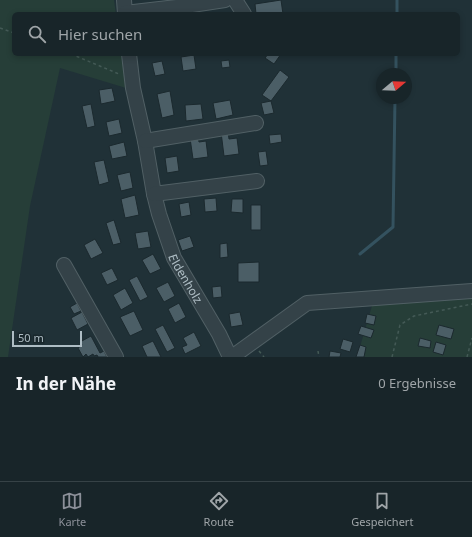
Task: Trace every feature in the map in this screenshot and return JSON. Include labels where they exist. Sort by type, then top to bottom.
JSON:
[{"type":"street","points":[[124,9],[185,6],[225,0]]},
{"type":"street","points":[[235,0],[243,12]]},
{"type":"street","name":"Eldenholz","points":[[129,56],[132,79],[159,214],[174,258],[231,357]]},
{"type":"street","points":[[145,141],[256,123]]},
{"type":"street","points":[[154,194],[258,180]]},
{"type":"street","points":[[64,265],[116,357]]},
{"type":"street","points":[[231,357],[307,303],[472,291]]},
{"type":"path","points":[[0,28],[12,32]]},
{"type":"path","points":[[76,56],[132,79]]},
{"type":"path","points":[[392,357],[400,325],[414,316],[472,304]]},
{"type":"path","points":[[467,357],[472,338]]},
{"type":"path","points":[[318,351],[319,357]]},
{"type":"green space","points":[[0,0],[114,0],[116,12],[12,12],[12,56],[122,56],[126,88],[60,68],[30,206],[8,357],[0,357]]},
{"type":"green space","points":[[472,291],[472,357],[357,357],[374,299]]},
{"type":"building","points":[[281,0],[283,12],[256,12],[255,4]]},
{"type":"building","points":[[194,56],[196,69],[183,71],[181,57]]},
{"type":"building","points":[[266,56],[280,56],[274,64],[265,58]]},
{"type":"building","points":[[229,60],[230,67],[222,68],[221,61]]},
{"type":"building","points":[[162,61],[165,74],[155,76],[152,63]]},
{"type":"building","points":[[280,70],[289,77],[271,101],[262,95]]},
{"type":"building","points":[[112,88],[115,101],[101,104],[99,90]]},
{"type":"building","points":[[170,91],[174,115],[162,118],[157,94]]},
{"type":"building","points":[[230,100],[233,115],[216,119],[213,103]]},
{"type":"building","points":[[271,101],[274,113],[264,115],[261,103]]},
{"type":"building","points":[[91,104],[95,126],[87,128],[82,106]]},
{"type":"building","points":[[201,104],[203,119],[186,121],[185,105]]},
{"type":"building","points":[[119,119],[122,133],[109,136],[106,122]]},
{"type":"building","points":[[228,131],[229,139],[237,138],[239,154],[224,156],[221,132]]},
{"type":"building","points":[[281,134],[282,142],[270,144],[269,135]]},
{"type":"building","points":[[198,136],[199,142],[206,141],[208,157],[193,159],[190,138]]},
{"type":"building","points":[[124,142],[127,156],[112,159],[109,146]]},
{"type":"building","points":[[266,151],[268,165],[260,166],[258,152]]},
{"type":"building","points":[[177,156],[179,171],[167,173],[165,158]]},
{"type":"building","points":[[104,160],[109,182],[99,185],[94,162]]},
{"type":"building","points":[[130,172],[133,188],[121,191],[117,175]]},
{"type":"building","points":[[135,195],[139,215],[125,218],[121,199]]},
{"type":"building","points":[[216,198],[217,211],[205,212],[204,199]]},
{"type":"building","points":[[232,199],[243,199],[243,213],[231,212]]},
{"type":"building","points":[[189,202],[191,215],[181,217],[179,204]]},
{"type":"building","points":[[251,205],[261,205],[261,230],[251,230]]},
{"type":"building","points":[[114,220],[121,243],[113,245],[106,223]]},
{"type":"building","points":[[148,231],[151,247],[138,249],[135,233]]},
{"type":"building","points":[[190,236],[194,247],[182,251],[178,240]]},
{"type":"building","points":[[95,239],[103,253],[91,259],[84,245]]},
{"type":"building","points":[[227,243],[228,257],[220,258],[220,244]]},
{"type":"building","points":[[153,254],[161,269],[150,274],[142,260]]},
{"type":"building","points":[[259,262],[259,282],[238,282],[238,263]]},
{"type":"building","points":[[112,268],[118,280],[107,285],[101,273]]},
{"type":"building","points":[[137,276],[148,297],[140,301],[129,280]]},
{"type":"building","points":[[168,282],[175,296],[164,302],[156,288]]},
{"type":"building","points":[[221,286],[222,297],[213,298],[212,287]]},
{"type":"building","points":[[125,288],[133,303],[121,310],[113,295]]},
{"type":"building","points":[[77,303],[81,311],[74,314],[70,307]]},
{"type":"building","points":[[179,303],[186,317],[175,323],[168,309]]},
{"type":"building","points":[[134,311],[143,330],[130,336],[120,317]]},
{"type":"building","points":[[82,312],[88,324],[77,330],[71,318]]},
{"type":"building","points":[[240,312],[243,325],[231,327],[229,314]]},
{"type":"building","points":[[367,314],[376,316],[374,325],[365,323]]},
{"type":"building","points":[[163,325],[175,348],[167,352],[155,329]]},
{"type":"building","points":[[439,325],[454,329],[451,339],[436,335]]},
{"type":"building","points":[[361,326],[374,330],[371,338],[358,334]]},
{"type":"building","points":[[194,332],[201,346],[185,354],[182,347],[187,345],[183,338]]},
{"type":"building","points":[[91,336],[100,353],[104,351],[107,357],[98,357],[97,355],[94,356],[93,354],[88,357],[86,354],[83,357],[78,348],[82,345],[80,342]]},
{"type":"building","points":[[420,338],[431,341],[430,348],[418,346]]},
{"type":"building","points":[[343,339],[353,342],[350,352],[340,349]]},
{"type":"building","points":[[153,341],[161,357],[147,357],[142,346]]},
{"type":"building","points":[[436,342],[446,345],[443,355],[433,352]]},
{"type":"building","points":[[360,345],[366,347],[364,357],[356,357]]},
{"type":"building","points":[[330,351],[341,353],[340,357],[329,357]]},
{"type":"waterway","points":[[397,0],[397,12]]},
{"type":"waterway","points":[[396,56],[396,68]]},
{"type":"waterway","points":[[360,254],[393,227],[395,104]]}]
